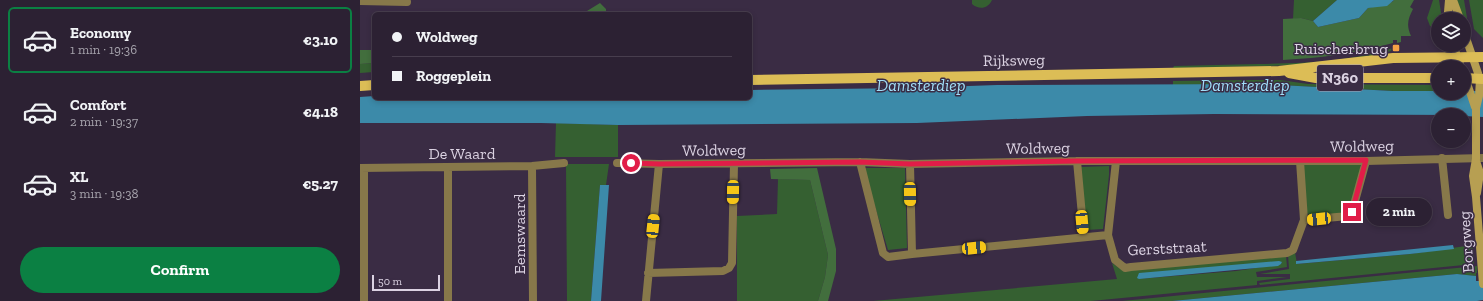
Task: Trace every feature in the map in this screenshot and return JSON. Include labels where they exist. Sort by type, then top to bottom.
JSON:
[{"type":"main road","points":[[1448,12],[1449,0]]},
{"type":"main road","points":[[1453,0],[1457,12]]},
{"type":"main road","points":[[1456,52],[1459,60]]},
{"type":"main road","points":[[1470,52],[1481,79],[1471,78]]},
{"type":"main road","name":"Rijksweg","points":[[752,80],[1279,71],[1393,58],[1483,57]]},
{"type":"main road","name":"Rijksweg","points":[[1279,71],[1316,78],[1431,78]]},
{"type":"main road","name":"Borgweg","points":[[1481,79],[1476,112],[1479,158],[1473,176],[1483,284]]},
{"type":"main road","points":[[360,86],[372,86]]},
{"type":"main road","name":"Borgweg","points":[[1471,94],[1476,112]]},
{"type":"street","points":[[360,1],[407,2]]},
{"type":"street","points":[[1442,158],[1448,215]]},
{"type":"street","name":"Woldweg","points":[[617,163],[734,164],[860,162],[910,164],[1077,161],[1300,161],[1479,158]]},
{"type":"street","points":[[1300,161],[1304,220],[1348,216],[1352,212],[1366,160]]},
{"type":"street","points":[[1077,161],[1084,237]]},
{"type":"street","points":[[1108,235],[1116,161]]},
{"type":"street","name":"Gerststraat","points":[[860,162],[883,253],[888,257],[1108,235],[1115,260],[1125,268],[1287,253],[1293,250],[1304,220]]},
{"type":"street","name":"De Waard","points":[[362,168],[532,166],[564,163]]},
{"type":"street","points":[[646,301],[659,164]]},
{"type":"street","points":[[648,273],[723,271],[729,268],[732,263],[734,164]]},
{"type":"street","points":[[910,164],[912,254]]},
{"type":"street","name":"Eemswaard","points":[[532,166],[533,301]]},
{"type":"street","points":[[448,167],[448,301]]},
{"type":"street","points":[[362,168],[364,301]]},
{"type":"green space","points":[[972,0],[992,0],[986,7],[980,8],[972,4]]},
{"type":"green space","points":[[1294,0],[1337,0],[1313,21],[1301,18],[1293,19]]},
{"type":"green space","points":[[1394,0],[1414,0],[1410,7],[1413,9],[1408,22],[1408,29],[1411,36],[1401,36],[1401,42],[1397,43],[1397,40],[1393,40],[1393,43],[1352,52],[1311,58],[1283,60],[1283,19],[1301,18],[1313,21],[1318,27],[1359,18],[1368,8],[1392,2]]},
{"type":"green space","points":[[1433,0],[1439,0],[1441,12],[1431,12],[1431,26],[1427,18]]},
{"type":"green space","points":[[1457,0],[1464,0],[1466,12],[1460,12]]},
{"type":"green space","points":[[1469,0],[1483,0],[1483,38],[1474,29]]},
{"type":"green space","points":[[600,3],[606,9],[606,12],[587,11]]},
{"type":"green space","points":[[1396,47],[1396,49],[1375,56],[1352,60],[1275,66],[1173,68],[1174,66],[1328,61],[1362,56]]},
{"type":"green space","points":[[360,50],[372,50],[372,63],[360,64]]},
{"type":"green space","points":[[372,63],[372,72],[360,73],[360,64]]},
{"type":"green space","points":[[1280,80],[1308,84],[1431,85],[1431,91],[1393,91],[1259,84],[1173,85],[1173,81]]},
{"type":"green space","points":[[556,123],[618,125],[618,157],[555,157]]},
{"type":"green space","points":[[566,164],[609,164],[606,185],[600,185],[591,301],[567,301]]},
{"type":"green space","points":[[1303,165],[1360,165],[1361,169],[1350,210],[1332,215],[1310,216],[1307,213]]},
{"type":"green space","points":[[1109,166],[1103,229],[1086,230],[1081,167]]},
{"type":"green space","points":[[817,168],[836,249],[836,271],[828,301],[818,301],[825,277],[828,255],[810,180],[771,179],[770,169]]},
{"type":"green space","points":[[865,168],[905,168],[907,248],[888,250],[867,180]]},
{"type":"green space","points":[[778,179],[810,180],[828,255],[825,277],[818,301],[737,301],[737,216],[777,214]]},
{"type":"green space","points":[[1473,245],[1474,264],[1260,285],[1259,283],[1290,279],[1290,274],[1260,274],[1289,269],[1288,255],[1295,252],[1297,264],[1410,254]]},
{"type":"green space","points":[[1286,255],[1287,267],[1256,272],[1257,277],[1287,277],[1257,281],[1257,285],[1091,301],[873,301],[1117,279],[1112,263],[1124,270]],"holes":[[[1282,262],[1281,264],[1236,271],[1138,279]]]},
{"type":"green space","points":[[1477,266],[1476,276],[1457,274],[1172,301],[1122,301]]},
{"type":"water","points":[[1337,0],[1394,0],[1387,6],[1368,8],[1359,18],[1318,27],[1313,21]]},
{"type":"water","name":"Damsterdiep","points":[[1259,84],[1393,91],[1431,91],[1431,100],[1471,100],[1471,91],[1483,91],[1483,117],[1471,116],[1471,108],[1431,108],[1431,115],[1214,114],[1087,116],[917,123],[618,125],[541,123],[360,123],[360,97],[372,96],[372,100],[752,100],[752,90],[913,88],[997,85]]},
{"type":"water","points":[[600,185],[609,185],[601,301],[591,301]]},
{"type":"water","points":[[1453,245],[1454,249],[1296,264],[1296,261]]},
{"type":"water","points":[[1279,261],[1282,262],[1278,266],[1137,278],[1139,273]]},
{"type":"water","points":[[1457,274],[1476,276],[1476,281],[1483,281],[1483,300],[1172,301]]},
{"type":"place","name":"Ruischerbrug","points":[[1396,48]]},
{"type":"route","points":[[631,163],[860,162],[910,164],[1077,161],[1366,160],[1352,212]]}]
